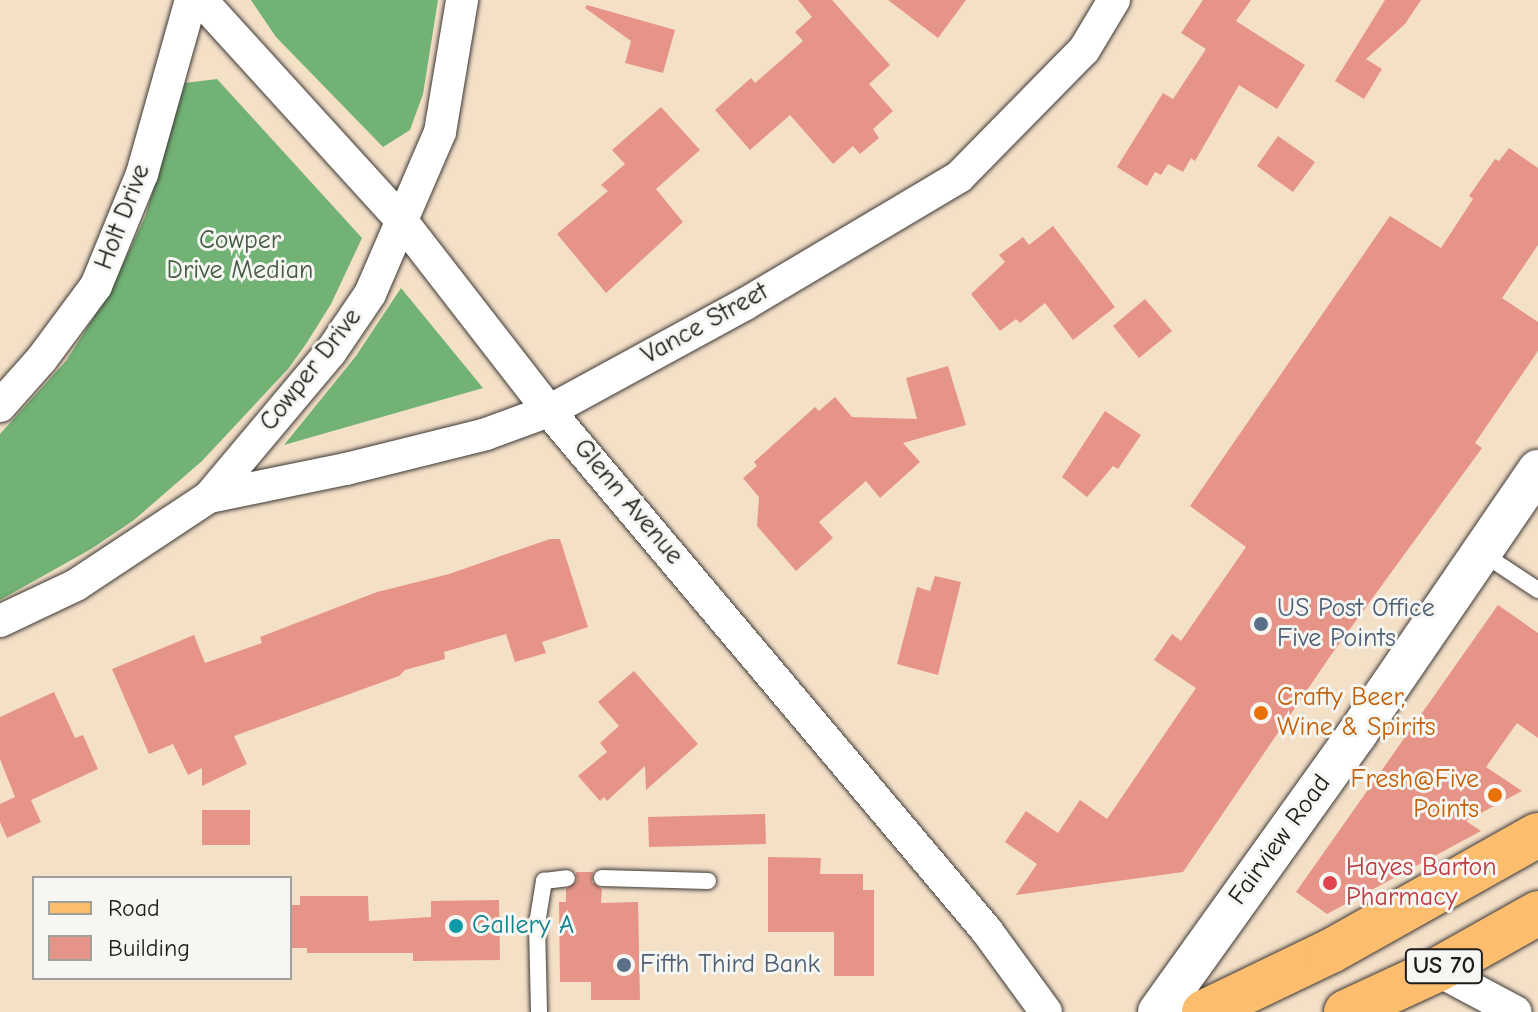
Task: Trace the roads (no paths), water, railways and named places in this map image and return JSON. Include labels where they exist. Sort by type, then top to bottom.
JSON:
[{"type":"main road","name":"US 70","points":[[1204,1012],[1331,951],[1538,835]]},
{"type":"main road","name":"US 70","points":[[1346,1012],[1437,970],[1538,913]]},
{"type":"street","name":"Holt Drive","points":[[0,406],[41,360],[96,286],[142,174],[191,0]]},
{"type":"street","name":"Glenn Avenue","points":[[201,0],[401,220],[549,411],[987,931],[1046,1012]]},
{"type":"street","name":"Cowper Drive","points":[[0,621],[76,585],[209,497],[330,353],[370,294],[440,132],[462,0]]},
{"type":"street","name":"Vance Street","points":[[209,497],[346,469],[486,434],[549,411],[745,304],[959,177],[1084,50],[1114,0]]},
{"type":"street","name":"Fairview Road","points":[[1158,1012],[1538,470]]},
{"type":"street","points":[[1437,970],[1516,1012]]},
{"type":"lane","points":[[1482,553],[1538,590]]},
{"type":"lane","points":[[539,1012],[537,924],[544,881],[567,878]]},
{"type":"lane","points":[[602,878],[708,881]]},
{"type":"place","name":"US Post Office Five Points","points":[[1261,624]]},
{"type":"place","name":"Crafty Beer, Wine & Spirits","points":[[1261,713]]},
{"type":"place","name":"Fresh@Five Points","points":[[1495,795]]},
{"type":"place","name":"Hayes Barton Pharmacy","points":[[1330,883]]},
{"type":"place","name":"Gallery A","points":[[456,926]]},
{"type":"place","name":"Fifth Third Bank","points":[[624,965]]},
{"type":"park label","name":"Cowper Drive Median","points":[[240,256]]}]
